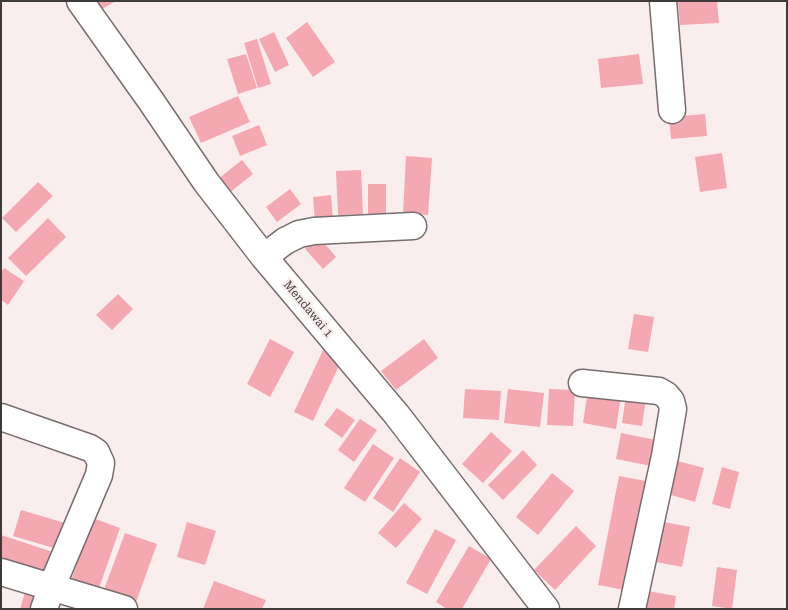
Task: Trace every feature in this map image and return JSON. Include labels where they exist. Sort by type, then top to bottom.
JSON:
[{"type":"street","name":"Mendawai 1","points":[[80,1],[151,100],[206,182],[264,257],[396,415],[546,609]]},
{"type":"street","points":[[663,1],[672,110]]},
{"type":"street","points":[[264,257],[285,241],[299,234],[314,231],[413,226]]},
{"type":"street","points":[[582,383],[659,391],[671,401],[673,409],[632,609]]},
{"type":"street","points":[[1,417],[90,448],[96,452],[101,463],[99,475],[48,598]]},
{"type":"street","points":[[1,572],[48,598],[124,609]]},
{"type":"building","points":[[88,1],[116,1],[95,13]]},
{"type":"building","points":[[678,1],[717,1],[719,23],[680,25]]},
{"type":"building","points":[[307,22],[335,62],[313,77],[286,38]]},
{"type":"building","points":[[274,32],[289,65],[275,72],[259,39]]},
{"type":"building","points":[[257,39],[271,84],[258,88],[244,43]]},
{"type":"building","points":[[246,54],[257,88],[238,94],[227,59]]},
{"type":"building","points":[[639,54],[643,84],[601,88],[598,59]]},
{"type":"building","points":[[238,96],[250,122],[201,143],[189,117]]},
{"type":"building","points":[[705,114],[707,136],[671,139],[669,117]]},
{"type":"building","points":[[259,125],[267,145],[240,156],[232,136]]},
{"type":"building","points":[[722,153],[727,188],[700,192],[695,157]]},
{"type":"building","points":[[406,156],[432,158],[428,215],[403,213]]},
{"type":"building","points":[[242,160],[253,174],[229,193],[218,179]]},
{"type":"building","points":[[361,170],[363,214],[338,215],[336,171]]},
{"type":"building","points":[[38,182],[53,196],[16,232],[2,218]]},
{"type":"building","points":[[368,184],[386,184],[386,215],[368,215]]},
{"type":"building","points":[[290,189],[301,204],[277,222],[266,207]]},
{"type":"building","points":[[331,195],[333,219],[315,221],[313,197]]},
{"type":"building","points":[[48,218],[66,237],[26,276],[8,258]]},
{"type":"building","points":[[319,237],[336,257],[323,269],[305,249]]},
{"type":"building","points":[[4,268],[24,281],[8,305],[1,300],[1,272]]},
{"type":"building","points":[[118,294],[133,309],[112,330],[96,315]]},
{"type":"building","points":[[634,314],[654,317],[648,352],[628,349]]},
{"type":"building","points":[[270,339],[294,352],[270,397],[247,384]]},
{"type":"building","points":[[424,339],[438,358],[396,390],[381,371]]},
{"type":"building","points":[[325,346],[344,355],[313,421],[294,412]]},
{"type":"building","points":[[465,389],[501,391],[499,420],[463,418]]},
{"type":"building","points":[[508,389],[544,393],[540,427],[504,423]]},
{"type":"building","points":[[549,389],[575,390],[573,426],[547,425]]},
{"type":"building","points":[[588,390],[621,395],[616,429],[583,423]]},
{"type":"building","points":[[626,395],[646,398],[642,426],[622,423]]},
{"type":"building","points":[[337,408],[355,420],[342,438],[324,425]]},
{"type":"building","points":[[360,419],[377,430],[354,462],[338,450]]},
{"type":"building","points":[[491,432],[512,451],[483,483],[462,464]]},
{"type":"building","points":[[621,433],[661,441],[656,467],[616,459]]},
{"type":"building","points":[[373,444],[394,458],[365,502],[344,488]]},
{"type":"building","points":[[523,450],[537,465],[503,500],[488,485]]},
{"type":"building","points":[[400,458],[420,472],[393,512],[373,498]]},
{"type":"building","points":[[670,459],[704,468],[695,502],[661,492]]},
{"type":"building","points":[[722,467],[739,472],[730,509],[712,504]]},
{"type":"building","points":[[552,473],[574,491],[538,535],[516,517]]},
{"type":"building","points":[[619,476],[651,482],[630,591],[598,585]]},
{"type":"building","points":[[404,503],[422,519],[396,548],[378,533]]},
{"type":"building","points":[[21,510],[65,523],[57,549],[13,536]]},
{"type":"building","points":[[93,518],[120,528],[98,591],[71,581]]},
{"type":"building","points":[[659,521],[690,527],[682,567],[651,561]]},
{"type":"building","points":[[187,522],[216,531],[205,565],[177,557]]},
{"type":"building","points":[[576,526],[596,546],[555,590],[534,570]]},
{"type":"building","points":[[435,529],[456,540],[427,594],[406,583]]},
{"type":"building","points":[[125,533],[157,544],[135,605],[103,592]]},
{"type":"building","points":[[1,535],[53,552],[45,578],[1,563]]},
{"type":"building","points":[[469,546],[491,559],[462,609],[447,609],[436,602]]},
{"type":"building","points":[[717,567],[737,570],[732,609],[712,606]]},
{"type":"building","points":[[214,581],[266,600],[262,609],[203,609]]},
{"type":"building","points":[[26,589],[37,593],[32,609],[20,609]]},
{"type":"building","points":[[642,590],[676,596],[674,609],[639,609]]}]
